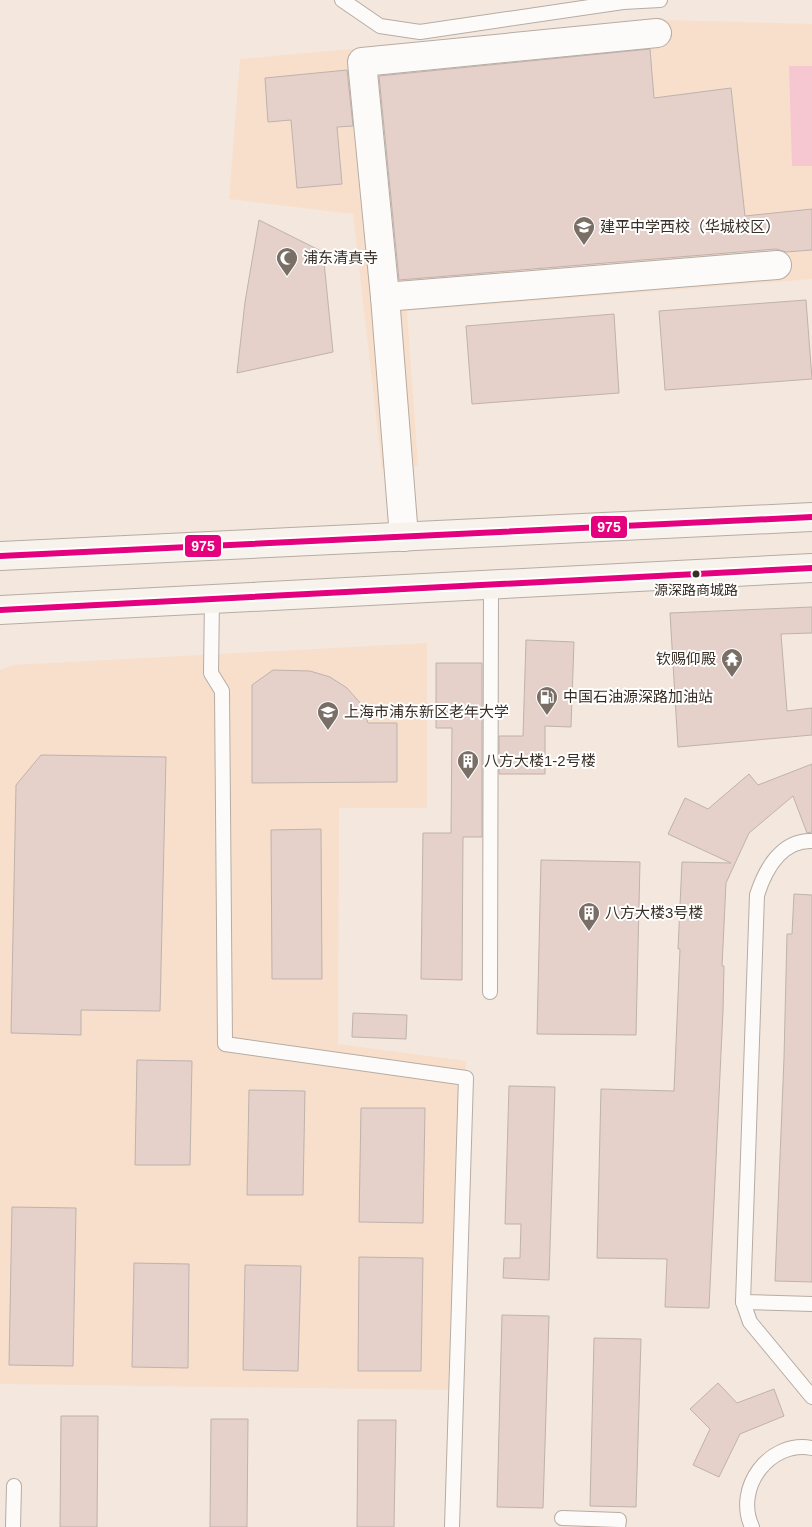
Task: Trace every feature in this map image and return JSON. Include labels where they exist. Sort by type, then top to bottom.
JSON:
[{"type":"main road","points":[[0,556],[812,517]]},
{"type":"main road","points":[[0,610],[812,568]]},
{"type":"street","points":[[404,537],[385,298],[362,62],[658,33]]},
{"type":"street","points":[[385,298],[777,265]]},
{"type":"lane","points":[[342,0],[380,26],[420,32],[623,2],[660,0]]},
{"type":"lane","points":[[490,992],[491,584]]},
{"type":"lane","points":[[212,599],[211,673],[222,691],[225,1044],[466,1078],[452,1527]]},
{"type":"lane","points":[[812,841],[805,841],[788,848],[774,859],[764,876],[757,895],[743,1302],[750,1322],[812,1397]]},
{"type":"lane","points":[[743,1302],[812,1304]]},
{"type":"lane","points":[[752,1527],[748,1520],[746,1500],[751,1482],[760,1467],[774,1455],[791,1448],[812,1448]]},
{"type":"lane","points":[[13,1527],[14,1486]]},
{"type":"lane","points":[[562,1518],[618,1520],[618,1527]]},
{"type":"shaded area","name":"建平中学西校（华城校区）","points":[[668,20],[812,24],[812,279],[407,311],[418,466],[382,469],[353,214],[229,199],[240,59]]},
{"type":"shaded area","points":[[789,66],[812,66],[812,166],[792,166]]},
{"type":"shaded area","points":[[427,643],[427,808],[339,808],[338,1044],[466,1061],[455,1390],[0,1384],[0,670],[13,665]]},
{"type":"building","points":[[650,49],[654,98],[731,88],[745,216],[812,209],[812,250],[786,252],[776,249],[399,280],[379,76]]},
{"type":"building","points":[[347,70],[353,126],[337,127],[342,184],[297,188],[291,120],[268,122],[265,78]]},
{"type":"building","name":"浦东清真寺","points":[[259,220],[323,252],[333,352],[237,373],[245,302]]},
{"type":"building","points":[[806,300],[812,379],[665,390],[659,311]]},
{"type":"building","points":[[614,314],[619,393],[472,404],[466,326]]},
{"type":"building","name":"钦赐仰殿","points":[[812,607],[812,633],[781,634],[787,711],[812,708],[812,735],[678,747],[670,613]]},
{"type":"building","points":[[526,640],[574,642],[571,727],[545,726],[545,774],[499,774],[499,736],[523,736]]},
{"type":"building","name":"八方大楼1-2号楼","points":[[436,663],[482,663],[482,837],[463,837],[462,980],[421,979],[423,833],[451,833],[452,728],[436,728]]},
{"type":"building","points":[[273,670],[310,671],[330,677],[347,688],[362,705],[368,723],[397,723],[397,782],[252,783],[252,685]]},
{"type":"building","points":[[41,755],[166,757],[160,1011],[81,1010],[81,1035],[11,1033],[16,785]]},
{"type":"building","points":[[812,764],[812,832],[807,833],[793,796],[749,833],[726,883],[722,966],[724,966],[723,1011],[709,1308],[665,1307],[667,1259],[597,1258],[601,1089],[674,1091],[682,862],[731,863],[668,834],[685,798],[708,809],[749,774],[758,785]]},
{"type":"building","points":[[321,829],[322,979],[272,979],[271,830]]},
{"type":"building","name":"八方大楼3号楼","points":[[541,860],[640,862],[636,1035],[537,1034]]},
{"type":"building","points":[[794,894],[812,895],[812,1282],[775,1281],[787,934],[792,934]]},
{"type":"building","points":[[353,1013],[407,1015],[406,1039],[352,1037]]},
{"type":"building","points":[[137,1060],[192,1061],[190,1165],[135,1165]]},
{"type":"building","points":[[509,1086],[555,1087],[549,1280],[503,1278],[504,1258],[520,1258],[521,1224],[505,1224]]},
{"type":"building","points":[[249,1090],[305,1091],[303,1195],[247,1195]]},
{"type":"building","points":[[361,1108],[425,1108],[423,1223],[359,1222]]},
{"type":"building","points":[[12,1207],[76,1208],[73,1366],[9,1365]]},
{"type":"building","points":[[359,1257],[423,1258],[421,1371],[358,1371]]},
{"type":"building","points":[[134,1263],[189,1264],[188,1368],[132,1367]]},
{"type":"building","points":[[245,1265],[301,1266],[298,1371],[243,1370]]},
{"type":"building","points":[[502,1315],[549,1316],[543,1508],[497,1507]]},
{"type":"building","points":[[594,1338],[641,1339],[636,1507],[590,1506]]},
{"type":"building","points":[[718,1383],[737,1403],[774,1389],[784,1416],[740,1434],[719,1477],[693,1465],[710,1429],[690,1409]]},
{"type":"building","points":[[61,1416],[98,1416],[97,1527],[60,1527]]},
{"type":"building","points":[[211,1419],[248,1419],[247,1527],[210,1527]]},
{"type":"building","points":[[358,1420],[396,1420],[394,1527],[357,1527]]},
{"type":"transit line","name":"975","points":[[0,556],[812,517]]},
{"type":"transit line","name":"975","points":[[0,610],[812,568]]},
{"type":"place","name":"建平中学西校（华城校区）","points":[[584,246]]},
{"type":"place","name":"浦东清真寺","points":[[287,277]]},
{"type":"place","name":"源深路商城路","points":[[696,574]]},
{"type":"place","name":"钦赐仰殿","points":[[732,678]]},
{"type":"place","name":"中国石油源深路加油站","points":[[547,716]]},
{"type":"place","name":"上海市浦东新区老年大学","points":[[328,731]]},
{"type":"place","name":"八方大楼1-2号楼","points":[[468,780]]},
{"type":"place","name":"八方大楼3号楼","points":[[589,932]]}]
